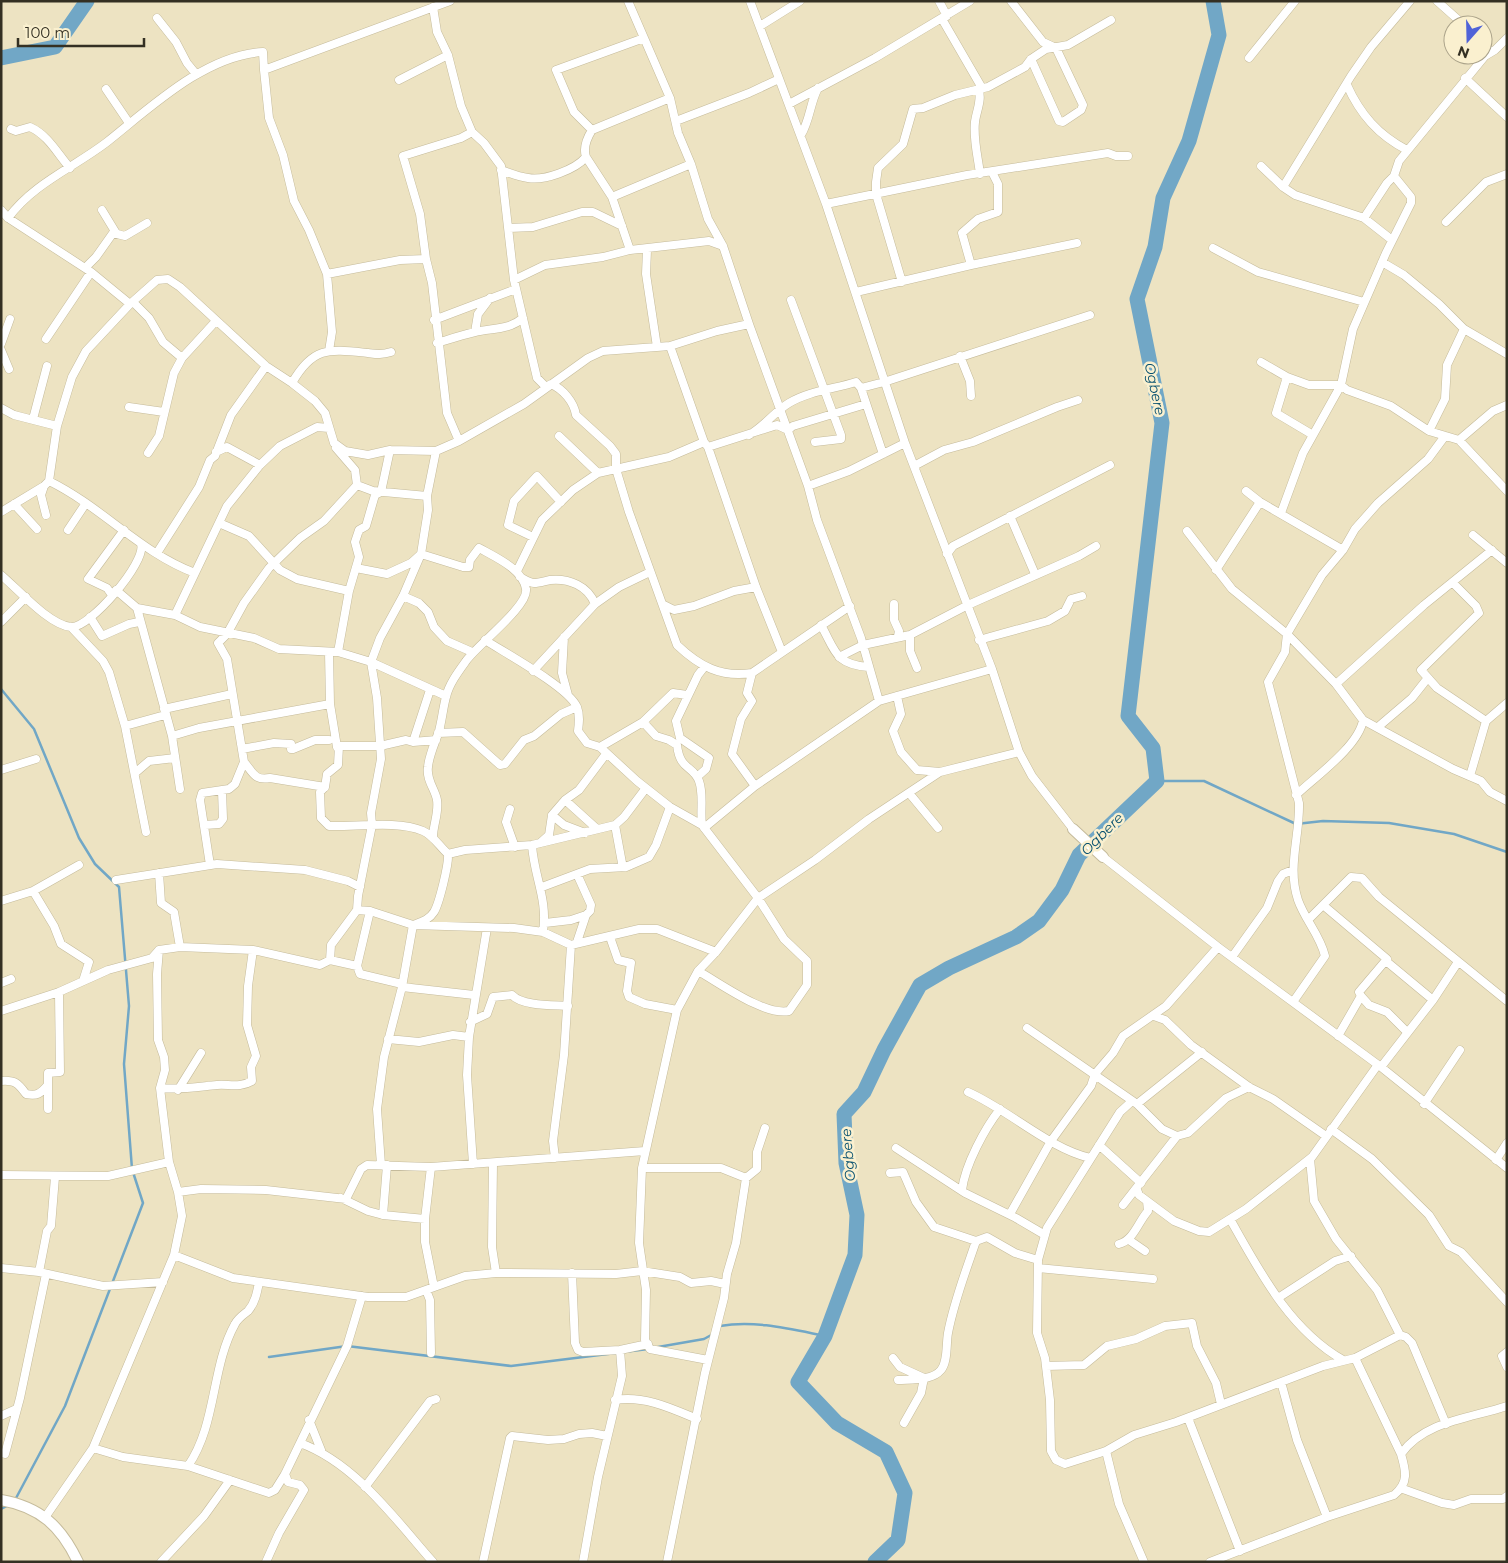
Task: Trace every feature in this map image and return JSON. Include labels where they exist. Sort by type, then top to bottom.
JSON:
[{"type":"street","points":[[628,1],[670,98],[678,133],[691,164],[708,219],[723,246],[749,324],[808,486],[817,520],[863,645],[879,701]]},
{"type":"street","points":[[750,1],[826,204],[905,443],[968,605],[979,640],[992,669],[1019,752],[1032,776],[1073,829],[1103,857],[1218,947],[1379,1067],[1507,1168]]},
{"type":"street","points":[[760,26],[800,1]]},
{"type":"street","points":[[939,1],[944,17],[980,88],[980,106],[975,119],[974,132],[980,174]]},
{"type":"street","points":[[789,104],[970,1]]},
{"type":"street","points":[[1011,1],[1042,42],[1056,48],[1083,105],[1081,110],[1063,122],[1059,121],[1031,59]]},
{"type":"street","points":[[1249,58],[1295,1]]},
{"type":"street","points":[[1283,187],[1371,47],[1410,1]]},
{"type":"street","points":[[1437,1],[1453,15]]},
{"type":"street","points":[[264,70],[448,2]]},
{"type":"street","points":[[434,7],[437,32],[448,55],[462,106],[472,132],[484,143],[501,166],[514,280],[537,378],[546,387]]},
{"type":"street","points":[[157,18],[176,42],[187,63],[196,74]]},
{"type":"street","points":[[902,282],[876,194],[876,182],[878,168],[903,144],[913,109],[988,87],[1026,67],[1031,59],[1046,49],[1068,45],[1110,20]]},
{"type":"street","points":[[592,130],[574,112],[556,70],[644,38]]},
{"type":"street","points":[[1493,50],[1507,38]]},
{"type":"street","points":[[8,218],[15,208],[42,184],[70,168],[107,142],[129,123],[196,74],[247,53],[262,52],[269,118],[283,154],[294,201],[309,230],[327,274],[332,332],[329,351]]},
{"type":"street","points":[[399,80],[448,55]]},
{"type":"street","points":[[1364,218],[1387,183],[1394,176],[1399,161],[1407,150],[1478,65]]},
{"type":"street","points":[[1465,78],[1507,117]]},
{"type":"street","points":[[676,121],[749,93],[779,79]]},
{"type":"street","points":[[1347,85],[1358,108],[1372,124],[1389,141],[1407,150]]},
{"type":"street","points":[[801,135],[807,126],[811,101],[818,88]]},
{"type":"street","points":[[106,89],[129,123]]},
{"type":"street","points":[[630,250],[612,197],[584,152],[592,130],[670,98]]},
{"type":"street","points":[[11,129],[16,131],[30,127],[38,130],[47,137],[55,151],[70,168]]},
{"type":"street","points":[[459,441],[447,413],[434,320],[432,283],[426,259],[420,214],[402,156],[462,138],[472,132]]},
{"type":"street","points":[[826,204],[1022,166],[1108,153],[1116,156],[1128,156]]},
{"type":"street","points":[[501,170],[528,179],[556,175],[581,163],[586,158]]},
{"type":"street","points":[[612,197],[691,164]]},
{"type":"street","points":[[1261,166],[1283,187],[1296,196],[1364,218],[1392,240]]},
{"type":"street","points":[[971,265],[962,233],[978,219],[998,212],[998,184],[992,172]]},
{"type":"street","points":[[1446,222],[1486,182],[1507,174]]},
{"type":"street","points":[[1281,513],[1295,470],[1341,385],[1353,329],[1392,240],[1407,212],[1411,197],[1394,176]]},
{"type":"street","points":[[1,210],[8,218],[88,270],[131,303],[149,318],[163,342],[182,358]]},
{"type":"street","points":[[102,210],[116,233],[125,236],[147,223]]},
{"type":"street","points":[[509,228],[533,227],[582,212],[593,212],[622,226]]},
{"type":"street","points":[[46,339],[96,257],[112,234],[116,233]]},
{"type":"street","points":[[514,280],[545,265],[603,257],[630,250],[647,250],[710,241],[723,246]]},
{"type":"street","points":[[856,292],[1077,243]]},
{"type":"street","points":[[1213,248],[1258,272],[1364,302]]},
{"type":"street","points":[[647,250],[646,274],[657,347]]},
{"type":"street","points":[[327,274],[400,260],[426,259]]},
{"type":"street","points":[[1382,262],[1404,275],[1439,304],[1464,329],[1507,354]]},
{"type":"street","points":[[46,515],[42,495],[47,483],[57,426],[72,377],[86,351],[131,303],[157,280],[168,279],[180,287],[215,322],[266,366],[292,383],[314,401],[325,413],[335,447],[355,470],[357,485]]},
{"type":"street","points":[[434,320],[468,310],[479,302],[516,289]]},
{"type":"street","points":[[475,332],[478,314],[490,298]]},
{"type":"street","points":[[791,300],[823,390],[834,415],[841,439],[815,442]]},
{"type":"street","points":[[861,388],[930,368],[960,356],[1090,315]]},
{"type":"street","points":[[437,342],[475,332],[506,328],[516,324],[523,318]]},
{"type":"street","points":[[1,344],[10,319]]},
{"type":"street","points":[[148,453],[159,436],[174,373],[182,358],[215,322]]},
{"type":"street","points":[[334,443],[345,451],[368,455],[390,450],[436,451],[459,441],[524,404],[588,358],[603,351],[670,346],[718,331],[749,324]]},
{"type":"street","points":[[1429,430],[1445,398],[1447,365],[1464,329]]},
{"type":"street","points":[[670,346],[756,587],[782,652]]},
{"type":"street","points":[[1,350],[9,369]]},
{"type":"street","points":[[292,383],[302,366],[317,353],[329,351],[379,354],[391,352]]},
{"type":"street","points":[[960,356],[970,381],[970,396]]},
{"type":"street","points":[[1261,362],[1287,377],[1309,385],[1341,385],[1347,390],[1391,406],[1429,430],[1459,440],[1507,491]]},
{"type":"street","points":[[33,419],[48,366]]},
{"type":"street","points":[[157,553],[199,487],[231,415],[266,366]]},
{"type":"street","points":[[1287,377],[1276,413],[1313,435]]},
{"type":"street","points":[[749,434],[764,426],[789,403],[823,390],[856,382],[861,388],[883,454]]},
{"type":"street","points":[[546,387],[551,384],[559,387],[576,408],[576,415],[610,446],[616,454],[616,469],[650,572],[677,645],[692,660],[734,676],[752,673],[850,606]]},
{"type":"street","points":[[914,466],[944,450],[973,442],[1078,400]]},
{"type":"street","points":[[788,430],[793,426],[866,404]]},
{"type":"street","points":[[1459,440],[1493,411],[1507,405]]},
{"type":"street","points":[[129,407],[164,412]]},
{"type":"street","points":[[1,408],[14,415],[57,426]]},
{"type":"street","points":[[518,574],[533,536],[549,512],[573,490],[598,474],[669,457],[706,444],[777,425],[788,430]]},
{"type":"street","points":[[175,614],[227,506],[260,465],[280,446],[317,427],[329,428]]},
{"type":"street","points":[[559,436],[598,474]]},
{"type":"street","points":[[1293,1002],[1321,965],[1324,956],[1322,946],[1298,901],[1293,870],[1299,823],[1299,803],[1268,682],[1285,652],[1287,634],[1322,575],[1343,550],[1355,528],[1378,503],[1428,459],[1445,436]]},
{"type":"street","points":[[808,486],[849,471],[905,443]]},
{"type":"street","points":[[216,452],[227,447],[260,465]]},
{"type":"street","points":[[381,492],[390,450]]},
{"type":"street","points":[[330,960],[331,945],[339,931],[357,910],[372,825],[370,813],[381,759],[377,698],[371,662],[383,631],[403,596],[421,554],[428,510],[427,496],[436,451]]},
{"type":"street","points":[[947,554],[953,546],[1110,465]]},
{"type":"street","points":[[533,536],[508,525],[514,501],[537,476],[561,502]]},
{"type":"street","points":[[47,483],[86,503],[141,544],[175,566],[195,573]]},
{"type":"street","points":[[1,512],[47,483]]},
{"type":"street","points":[[357,485],[381,492],[427,496]]},
{"type":"street","points":[[325,787],[270,778],[262,780],[251,774],[244,762],[227,659],[218,643],[227,634],[244,603],[269,568],[300,538],[324,521],[357,485]]},
{"type":"street","points":[[1246,490],[1260,502],[1343,550]]},
{"type":"street","points":[[338,652],[349,590],[359,557],[356,542],[359,530],[366,526],[375,495],[381,492]]},
{"type":"street","points":[[1216,570],[1260,502]]},
{"type":"street","points":[[68,530],[86,503]]},
{"type":"street","points":[[14,504],[37,529]]},
{"type":"street","points":[[1010,516],[1035,574]]},
{"type":"street","points":[[219,523],[249,536],[280,570],[297,579],[349,590]]},
{"type":"street","points":[[124,530],[88,579],[107,588],[137,608],[175,614],[200,627],[254,638],[279,649],[338,652],[371,662],[446,696]]},
{"type":"street","points":[[1187,532],[1232,589],[1287,634],[1336,684],[1363,720],[1453,769],[1481,781],[1490,792],[1507,802]]},
{"type":"street","points":[[1473,535],[1507,563]]},
{"type":"street","points":[[1,575],[55,622],[71,627],[82,625],[114,593],[138,562],[142,554],[141,544]]},
{"type":"street","points":[[839,657],[863,645],[898,636],[910,635],[968,605],[1079,556],[1096,546]]},
{"type":"street","points":[[421,554],[463,568],[469,567],[470,560],[479,548],[534,584],[553,580],[568,580],[585,588],[591,594],[595,604]]},
{"type":"street","points":[[1336,684],[1492,550]]},
{"type":"street","points":[[356,568],[387,574],[411,563],[421,554]]},
{"type":"street","points":[[533,671],[595,604],[619,588],[650,572]]},
{"type":"street","points":[[413,925],[429,918],[435,911],[449,863],[448,854],[438,846],[433,837],[433,829],[437,820],[437,798],[429,782],[427,768],[437,737],[446,696],[456,675],[472,652],[526,596],[526,588],[518,574]]},
{"type":"street","points":[[1453,583],[1476,606],[1479,613],[1421,670],[1427,679],[1444,694],[1486,721]]},
{"type":"street","points":[[664,606],[674,610],[694,606],[734,591],[756,587]]},
{"type":"street","points":[[1,622],[26,596]]},
{"type":"street","points":[[403,596],[419,603],[428,612],[434,627],[447,641],[472,652]]},
{"type":"street","points":[[979,640],[1048,621],[1065,611],[1070,599],[1082,596]]},
{"type":"street","points":[[894,604],[894,620],[899,631],[898,636]]},
{"type":"street","points":[[137,608],[139,622],[172,736],[180,789]]},
{"type":"street","points":[[90,617],[102,636],[129,624],[139,622]]},
{"type":"street","points":[[821,625],[839,657],[850,666],[868,667]]},
{"type":"street","points":[[71,627],[103,661],[109,672],[125,726],[146,832]]},
{"type":"street","points":[[910,635],[910,651],[918,668]]},
{"type":"street","points":[[564,638],[562,678],[568,697]]},
{"type":"street","points":[[485,640],[533,671],[568,697],[577,707],[580,722],[578,730],[588,743],[600,746],[606,754],[670,807],[703,826],[758,898],[784,939],[808,961],[807,985],[789,1012],[780,1013],[763,1007],[698,971]]},
{"type":"street","points":[[329,652],[330,704],[338,747],[338,764],[327,774],[325,787],[320,792],[320,818],[324,824],[329,826],[372,825],[409,827],[433,837]]},
{"type":"street","points":[[697,777],[706,769],[709,758],[680,738],[676,728],[676,721],[687,695],[704,666]]},
{"type":"street","points":[[703,826],[755,786],[879,701],[992,669]]},
{"type":"street","points":[[752,673],[747,692],[752,701],[741,719],[732,754],[755,786]]},
{"type":"street","points":[[1378,727],[1412,698],[1427,679]]},
{"type":"street","points":[[414,742],[430,690]]},
{"type":"street","points":[[600,746],[643,722],[673,693],[687,695]]},
{"type":"street","points":[[125,726],[164,712],[232,694]]},
{"type":"street","points":[[897,696],[900,714],[893,730],[901,752],[917,770],[942,772]]},
{"type":"street","points":[[1470,776],[1486,721],[1507,703]]},
{"type":"street","points":[[172,736],[238,721],[330,704]]},
{"type":"street","points":[[329,740],[333,746],[338,747],[380,746],[406,740],[414,742],[463,732],[500,765],[505,764],[524,740],[534,736],[561,714],[577,707]]},
{"type":"street","points":[[241,738],[243,727],[250,719]]},
{"type":"street","points":[[1296,794],[1338,757],[1362,727],[1363,720]]},
{"type":"street","points":[[643,722],[656,736],[677,745],[678,758],[697,777],[702,793],[703,826]]},
{"type":"street","points":[[329,740],[335,728]]},
{"type":"street","points":[[242,750],[280,743],[291,744],[291,749],[293,749],[315,740],[329,740]]},
{"type":"street","points":[[708,1360],[650,1348],[645,1340],[646,1290],[639,1243],[642,1168],[662,1085],[677,1010],[698,971],[716,952],[758,898],[942,772],[1019,752]]},
{"type":"street","points":[[544,932],[546,914],[542,887],[533,862],[536,844],[549,835],[552,815],[565,800],[579,790],[606,754]]},
{"type":"street","points":[[134,773],[149,761],[175,758]]},
{"type":"street","points":[[1,770],[36,759]]},
{"type":"street","points":[[210,865],[200,800],[202,793],[230,789],[235,784],[244,762]]},
{"type":"street","points":[[448,854],[465,850],[536,844],[586,834],[596,828],[615,825],[624,817],[646,788]]},
{"type":"street","points":[[205,825],[219,824],[223,819],[222,790]]},
{"type":"street","points":[[909,793],[938,828]]},
{"type":"street","points":[[565,800],[596,828]]},
{"type":"street","points":[[542,887],[590,869],[626,867],[648,857],[656,845],[670,807]]},
{"type":"street","points":[[510,809],[506,822],[516,847]]},
{"type":"street","points":[[552,815],[564,825],[586,834]]},
{"type":"street","points":[[615,825],[622,863],[626,867]]},
{"type":"street","points":[[1,901],[33,890],[79,865]]},
{"type":"street","points":[[116,880],[210,865],[305,870],[348,881],[360,887]]},
{"type":"street","points":[[1232,957],[1267,908],[1278,881],[1283,874],[1293,870]]},
{"type":"street","points":[[159,873],[161,903],[174,912],[180,947]]},
{"type":"street","points":[[555,1158],[553,1141],[574,944],[592,905],[577,874]]},
{"type":"street","points":[[1308,920],[1351,878],[1362,878],[1379,897],[1507,1001]]},
{"type":"street","points":[[33,890],[54,926],[61,944],[89,962],[82,981]]},
{"type":"street","points":[[1323,905],[1383,955],[1386,961],[1434,1000]]},
{"type":"street","points":[[357,910],[370,911],[413,925],[514,928],[544,932],[574,944],[638,929],[657,929],[716,952]]},
{"type":"street","points":[[370,911],[357,966],[360,974],[402,985],[474,995]]},
{"type":"street","points":[[546,914],[560,921]]},
{"type":"street","points":[[545,923],[586,915]]},
{"type":"street","points":[[383,1215],[384,1165],[377,1109],[388,1039],[402,985],[413,925]]},
{"type":"street","points":[[472,1164],[467,1075],[468,1037],[487,928]]},
{"type":"street","points":[[610,937],[618,960],[631,963],[627,991],[629,997],[645,1004],[677,1010]]},
{"type":"street","points":[[1,1011],[59,992],[82,981],[123,966],[152,958],[159,950],[180,947],[254,950],[320,965],[330,960],[357,966]]},
{"type":"street","points":[[1010,1214],[1051,1141],[1091,1086],[1095,1074],[1113,1053],[1123,1036],[1162,1009],[1218,947]]},
{"type":"street","points":[[46,1516],[94,1448],[174,1255],[182,1216],[178,1192],[169,1162],[160,1088],[165,1070],[164,1057],[158,1040],[157,974],[159,950]]},
{"type":"street","points":[[160,1088],[178,1090],[219,1085],[231,1087],[252,1081],[251,1067],[256,1056],[247,1024],[248,986],[254,950]]},
{"type":"street","points":[[1386,961],[1359,992],[1369,1005],[1387,1012],[1407,1032]]},
{"type":"street","points":[[1098,1145],[1139,1186],[1139,1195],[1174,1221],[1199,1231],[1209,1232],[1293,1174],[1310,1159],[1331,1128],[1434,1000],[1458,962]]},
{"type":"street","points":[[1,983],[11,979]]},
{"type":"street","points":[[48,1109],[48,1073],[60,1072],[59,992]]},
{"type":"street","points":[[470,1022],[487,1014],[493,997],[512,995],[517,1001],[525,1003],[568,1006]]},
{"type":"street","points":[[1338,1036],[1361,996]]},
{"type":"street","points":[[1162,1009],[1165,1020]]},
{"type":"street","points":[[1154,1016],[1165,1020],[1191,1045],[1249,1087],[1273,1098],[1326,1136]]},
{"type":"street","points":[[1027,1028],[1134,1103],[1162,1129],[1177,1136]]},
{"type":"street","points":[[388,1039],[419,1042],[453,1035],[468,1037]]},
{"type":"street","points":[[1424,1104],[1460,1050]]},
{"type":"street","points":[[1202,1052],[1120,1112],[1090,1158],[1045,1236],[1038,1264],[1037,1333],[1043,1346],[1046,1366],[1053,1456],[1059,1462],[1065,1464],[1106,1451],[1134,1435],[1188,1418],[1221,1404],[1343,1360],[1355,1358],[1400,1335]]},
{"type":"street","points":[[178,1090],[201,1054]]},
{"type":"street","points":[[1,1080],[13,1080],[18,1083],[26,1094],[32,1096],[41,1093],[47,1086]]},
{"type":"street","points":[[1123,1205],[1177,1136],[1188,1133],[1226,1098],[1249,1087]]},
{"type":"street","points":[[968,1092],[1000,1108],[1051,1141],[1077,1155],[1090,1158]]},
{"type":"street","points":[[962,1190],[964,1176],[987,1126],[1000,1108]]},
{"type":"street","points":[[667,1562],[708,1360],[736,1243],[746,1178],[757,1169],[757,1152],[765,1128]]},
{"type":"street","points":[[1331,1128],[1372,1159],[1429,1215],[1449,1246],[1461,1252],[1507,1302]]},
{"type":"street","points":[[1496,1160],[1507,1143]]},
{"type":"street","points":[[896,1148],[962,1190],[1010,1214],[1045,1236]]},
{"type":"street","points":[[178,1192],[226,1188],[346,1199],[361,1168],[367,1165],[432,1166],[493,1163],[645,1151]]},
{"type":"street","points":[[1310,1159],[1314,1201],[1336,1239],[1377,1290],[1400,1335],[1406,1337],[1412,1343],[1446,1424]]},
{"type":"street","points":[[1,1175],[108,1176],[169,1162]]},
{"type":"street","points":[[493,1163],[492,1247],[496,1273]]},
{"type":"street","points":[[432,1166],[425,1219],[432,1353]]},
{"type":"street","points":[[642,1168],[721,1168],[746,1178]]},
{"type":"street","points":[[890,1173],[903,1172],[916,1202],[934,1227],[976,1241],[987,1237],[1038,1264],[1153,1278]]},
{"type":"street","points":[[5,1454],[16,1409],[43,1273],[47,1231],[51,1226],[53,1216],[55,1177]]},
{"type":"street","points":[[340,1198],[368,1211],[383,1215],[425,1219]]},
{"type":"street","points":[[1119,1244],[1129,1240],[1148,1211],[1147,1201]]},
{"type":"street","points":[[1230,1219],[1278,1298],[1299,1325],[1327,1352],[1343,1360]]},
{"type":"street","points":[[1129,1240],[1145,1251]]},
{"type":"street","points":[[898,1380],[924,1378],[941,1370],[946,1360],[945,1347],[952,1314],[976,1241]]},
{"type":"street","points":[[174,1255],[233,1278],[362,1296],[406,1297],[465,1276],[496,1273],[616,1274],[642,1271],[680,1276],[691,1283],[711,1281],[725,1284]]},
{"type":"street","points":[[1278,1298],[1335,1261],[1351,1256]]},
{"type":"street","points":[[1,1268],[43,1273],[102,1286],[163,1282]]},
{"type":"street","points":[[572,1273],[575,1347],[583,1352],[620,1350],[648,1344]]},
{"type":"street","points":[[188,1466],[196,1456],[211,1411],[226,1347],[234,1325],[249,1310],[256,1299],[259,1282]]},
{"type":"street","points":[[94,1448],[123,1457],[188,1466],[269,1493],[275,1490],[285,1474],[339,1359],[346,1348],[362,1296]]},
{"type":"street","points":[[1046,1366],[1084,1365],[1106,1346],[1136,1339],[1165,1326],[1192,1323],[1197,1346],[1216,1383],[1221,1404]]},
{"type":"street","points":[[583,1562],[607,1436],[622,1376],[620,1350]]},
{"type":"street","points":[[1507,1352],[1502,1356],[1507,1367]]},
{"type":"street","points":[[893,1358],[900,1367],[924,1378]]},
{"type":"street","points":[[1210,1562],[1394,1495],[1403,1489],[1406,1476],[1401,1454],[1355,1358]]},
{"type":"street","points":[[904,1423],[921,1393],[924,1378]]},
{"type":"street","points":[[1281,1382],[1297,1440],[1327,1518]]},
{"type":"street","points":[[615,1400],[626,1398],[645,1400],[697,1419]]},
{"type":"street","points":[[365,1487],[430,1401],[436,1399]]},
{"type":"street","points":[[1401,1454],[1414,1438],[1446,1424],[1507,1406]]},
{"type":"street","points":[[1,1416],[16,1409]]},
{"type":"street","points":[[1188,1418],[1240,1551]]},
{"type":"street","points":[[310,1420],[321,1450]]},
{"type":"street","points":[[483,1562],[510,1438],[512,1436],[548,1440],[592,1433],[607,1436]]},
{"type":"street","points":[[300,1443],[321,1450],[365,1487],[432,1562]]},
{"type":"street","points":[[1106,1451],[1119,1504],[1144,1562]]},
{"type":"street","points":[[266,1562],[278,1532],[304,1490],[300,1485],[288,1482],[285,1474]]},
{"type":"street","points":[[161,1562],[204,1516],[230,1480]]},
{"type":"street","points":[[1403,1489],[1442,1503],[1454,1505],[1471,1499],[1503,1498],[1507,1496]]},
{"type":"street","points":[[1,1500],[14,1502],[46,1516],[68,1541],[78,1562]]},
{"type":"waterway","points":[[1,58],[55,47],[87,1]]},
{"type":"waterway","name":"Ogbere","points":[[875,1562],[898,1540],[905,1493],[886,1452],[837,1423],[798,1382],[825,1336],[855,1255],[857,1215],[846,1163],[844,1114],[864,1092],[884,1050],[920,985],[949,968],[1016,937],[1039,921],[1062,890],[1079,855],[1157,781],[1153,748],[1128,716],[1162,423],[1137,299],[1155,247],[1163,198],[1189,141],[1219,35],[1213,1]]},
{"type":"waterway","points":[[1,689],[34,729],[79,838],[95,864],[119,887],[129,1006],[124,1064],[132,1169],[143,1203],[65,1406],[15,1500]]},
{"type":"waterway","points":[[1157,781],[1204,781],[1296,824],[1323,821],[1389,823],[1454,834],[1507,852]]},
{"type":"waterway","points":[[720,1326],[733,1324],[759,1325],[825,1336]]},
{"type":"waterway","points":[[658,1347],[704,1339],[713,1334]]},
{"type":"waterway","points":[[269,1357],[347,1346],[511,1366],[648,1349]]},
{"type":"waterway","points":[[1,1509],[9,1505]]}]
